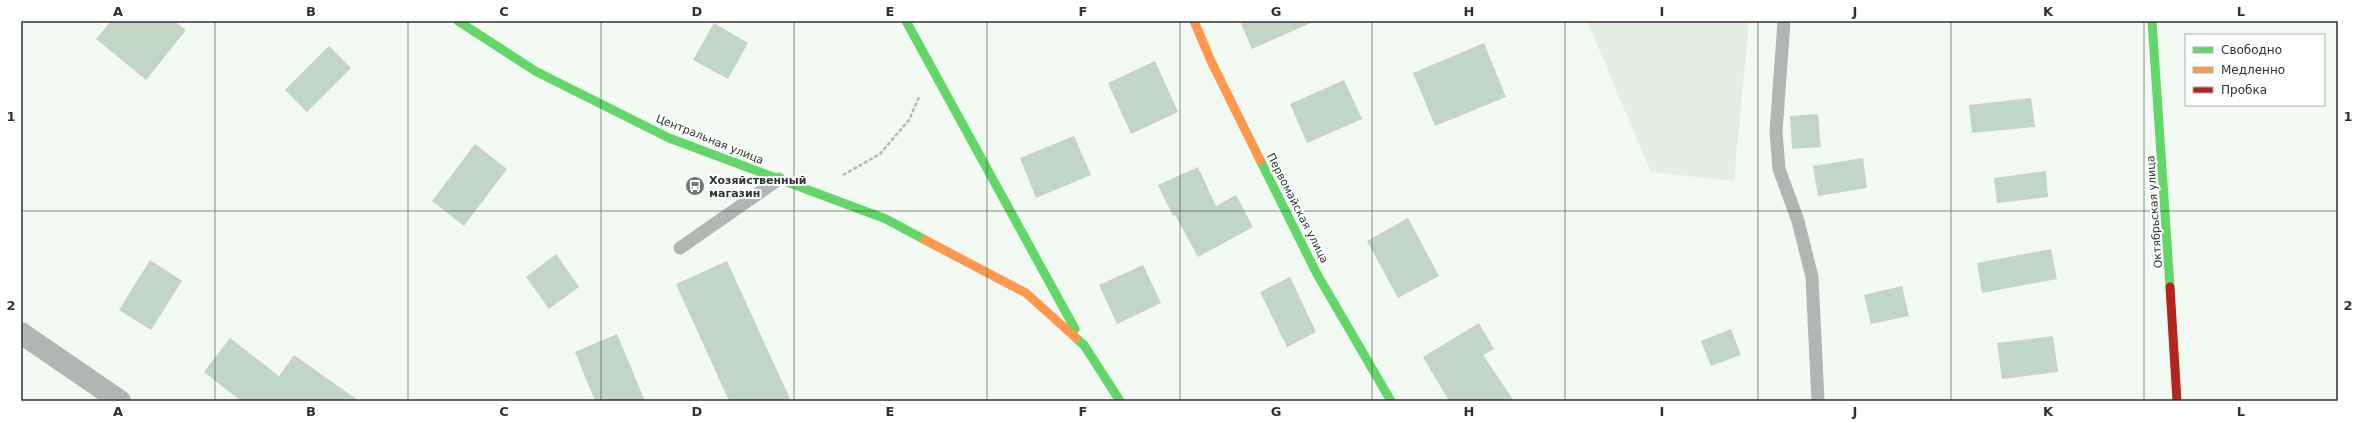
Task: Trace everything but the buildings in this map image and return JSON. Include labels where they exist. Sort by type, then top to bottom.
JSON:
[{"type":"street","name":"Центральная улица","points":[[458,21],[536,72],[669,138],[886,219],[1026,293],[1084,344],[1120,401]]},
{"type":"street","points":[[906,21],[1084,344]]},
{"type":"street","name":"Первомайская улица","points":[[1194,21],[1211,61],[1317,274],[1391,401]]},
{"type":"street","name":"Октябрьская улица","points":[[2152,21],[2178,401]]},
{"type":"street","points":[[21,333],[120,401]]},
{"type":"lane","points":[[1784,21],[1776,132],[1779,169],[1798,221],[1812,277],[1818,401]]},
{"type":"lane","points":[[680,248],[779,179]]},
{"type":"path","points":[[839,176],[846,174],[880,154],[909,120],[920,94]]},
{"type":"shaded area","points":[[1587,21],[1749,21],[1734,181],[1651,172]]},
{"type":"traffic: fast","points":[[458,21],[537,72],[669,138],[886,219],[925,240]]},
{"type":"traffic: fast","points":[[906,21],[1075,329]]},
{"type":"traffic: fast","points":[[2152,21],[2170,287]]},
{"type":"traffic: fast","points":[[1260,160],[1317,274],[1391,401]]},
{"type":"traffic: fast","points":[[1076,338],[1084,345],[1120,401]]},
{"type":"traffic: slow","points":[[1194,21],[1211,61],[1260,160]]},
{"type":"traffic: slow","points":[[925,240],[1026,293],[1076,338]]},
{"type":"traffic: jam","points":[[2170,287],[2177,401]]},
{"type":"place","name":"Хозяйственный магазин","points":[[695,186]]}]
